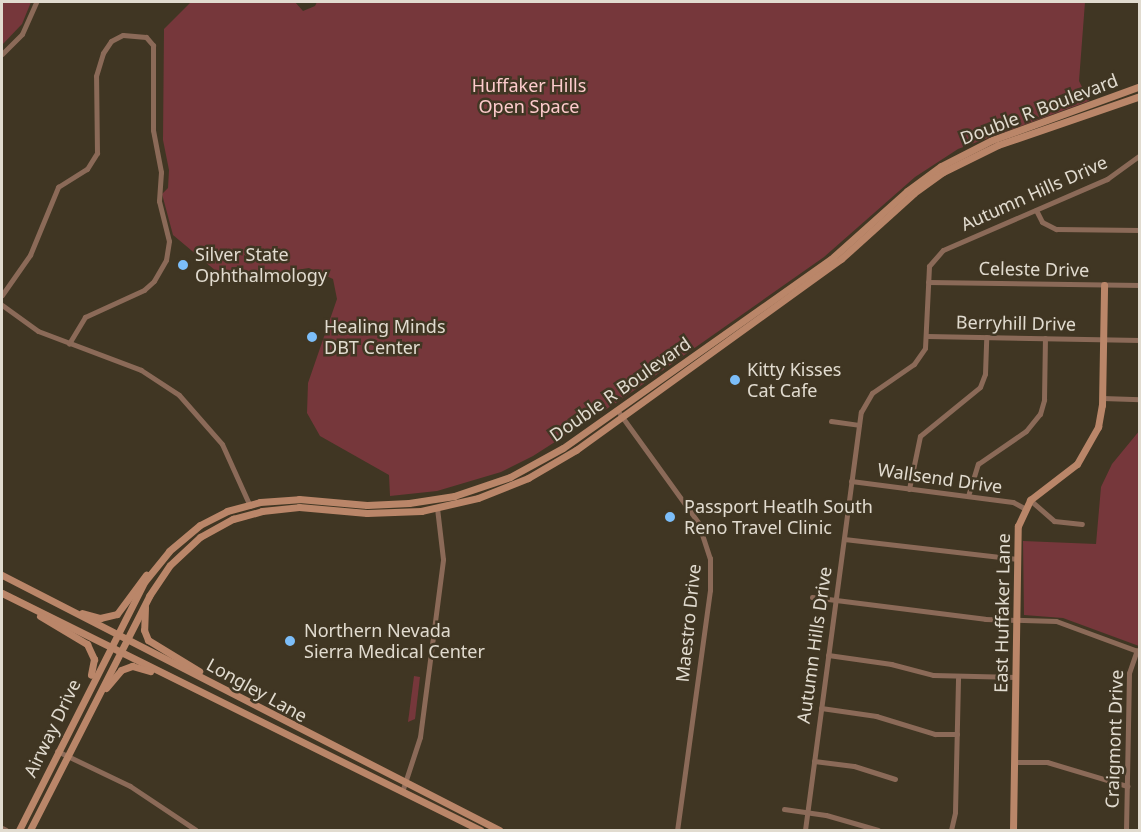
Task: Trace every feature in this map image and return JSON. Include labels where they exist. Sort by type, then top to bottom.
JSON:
[{"type":"main road","name":"Double R Boulevard","points":[[122,644],[148,596],[165,572],[191,544],[215,528],[251,513],[290,507],[374,514],[437,508],[478,498],[528,478],[836,256],[907,191],[941,166],[992,140],[1140,86]]},
{"type":"main road","name":"Double R Boulevard","points":[[113,639],[154,567],[200,525],[249,504],[288,499],[382,505],[454,496],[496,483],[537,464],[619,413],[850,253],[906,201],[943,172],[998,145],[1140,96]]},
{"type":"main road","name":"East Huffaker Lane","points":[[1013,831],[1018,526],[1024,508],[1030,500],[1069,472],[1083,456],[1098,427],[1102,398],[1104,285]]},
{"type":"main road","points":[[67,608],[100,618],[113,616],[154,567]]},
{"type":"main road","name":"Longley Lane","points":[[2,575],[67,608],[173,678],[480,831]]},
{"type":"main road","name":"Longley Lane","points":[[2,593],[207,679],[499,831]]},
{"type":"main road","points":[[148,596],[143,619],[148,640],[207,679]]},
{"type":"main road","points":[[22,603],[91,648],[94,664],[84,696]]},
{"type":"main road","name":"Airway Drive","points":[[18,831],[113,639]]},
{"type":"main road","name":"Airway Drive","points":[[30,831],[122,644]]},
{"type":"main road","points":[[78,734],[90,721],[112,678],[121,670],[139,667],[173,678]]},
{"type":"street","points":[[2,54],[22,34],[36,2]]},
{"type":"street","points":[[3,292],[30,255],[58,187],[87,169],[97,153],[96,76],[103,53],[111,41],[123,35],[146,37],[153,45],[153,130],[161,172],[159,201],[169,241],[166,261],[154,281],[144,290],[85,317],[69,344]]},
{"type":"street","name":"Autumn Hills Drive","points":[[805,831],[859,425],[867,398],[918,359],[927,336],[929,266],[938,253],[1114,176],[1140,154]]},
{"type":"street","points":[[1036,210],[1042,222],[1056,230],[1140,230]]},
{"type":"street","name":"Celeste Drive","points":[[927,282],[1140,285]]},
{"type":"street","points":[[2,305],[29,326],[69,344],[141,370],[187,403],[222,444],[251,513]]},
{"type":"street","name":"Berryhill Drive","points":[[927,336],[1140,340]]},
{"type":"street","points":[[909,489],[920,436],[980,387],[985,374],[986,337]]},
{"type":"street","points":[[968,496],[978,464],[1026,431],[1040,414],[1044,400],[1045,338]]},
{"type":"street","points":[[1102,398],[1140,399]]},
{"type":"street","name":"Maestro Drive","points":[[619,413],[698,522],[710,558],[710,591],[677,831]]},
{"type":"street","points":[[831,421],[859,425]]},
{"type":"street","name":"Wallsend Drive","points":[[851,481],[1013,502],[1024,508]]},
{"type":"street","points":[[1030,500],[1054,521],[1082,524]]},
{"type":"street","points":[[402,792],[420,737],[443,559],[437,508]]},
{"type":"street","points":[[844,539],[1018,560]]},
{"type":"street","points":[[812,597],[1017,620],[1064,623],[1138,651]]},
{"type":"street","name":"Craigmont Drive","points":[[1126,831],[1129,673],[1138,651]]},
{"type":"street","points":[[828,655],[891,664],[926,674],[1016,677]]},
{"type":"street","points":[[951,831],[956,812],[958,676]]},
{"type":"street","points":[[821,708],[876,716],[927,732],[957,734]]},
{"type":"street","points":[[57,751],[130,786],[196,831]]},
{"type":"street","points":[[814,760],[854,766],[895,779]]},
{"type":"street","points":[[1014,762],[1047,762],[1127,786]]},
{"type":"street","points":[[784,809],[807,812],[878,831]]},
{"type":"street","points":[[2,828],[6,831]]},
{"type":"green space","points":[[2,2],[31,2],[22,24],[2,45]]},
{"type":"green space","name":"Huffaker Hills Open Space","points":[[191,2],[295,2],[303,11],[315,6],[317,2],[1085,2],[1079,81],[1089,101],[958,149],[915,177],[824,257],[619,401],[533,456],[501,472],[437,491],[390,496],[389,475],[320,436],[307,413],[308,383],[337,299],[333,279],[309,268],[257,276],[216,271],[173,235],[162,194],[168,188],[169,170],[163,140],[164,29]]},
{"type":"green space","points":[[1140,430],[1139,646],[1063,618],[1024,615],[1023,541],[1096,544],[1101,487],[1112,464]]},
{"type":"green space","points":[[414,676],[420,677],[415,719],[408,722]]},
{"type":"place","name":"Silver State Ophthalmology","points":[[183,265]]},
{"type":"place","name":"Healing Minds DBT Center","points":[[312,337]]},
{"type":"place","name":"Kitty Kisses Cat Cafe","points":[[735,380]]},
{"type":"place","name":"Passport Heatlh South Reno Travel Clinic","points":[[670,517]]},
{"type":"place","name":"Northern Nevada Sierra Medical Center","points":[[290,641]]}]
